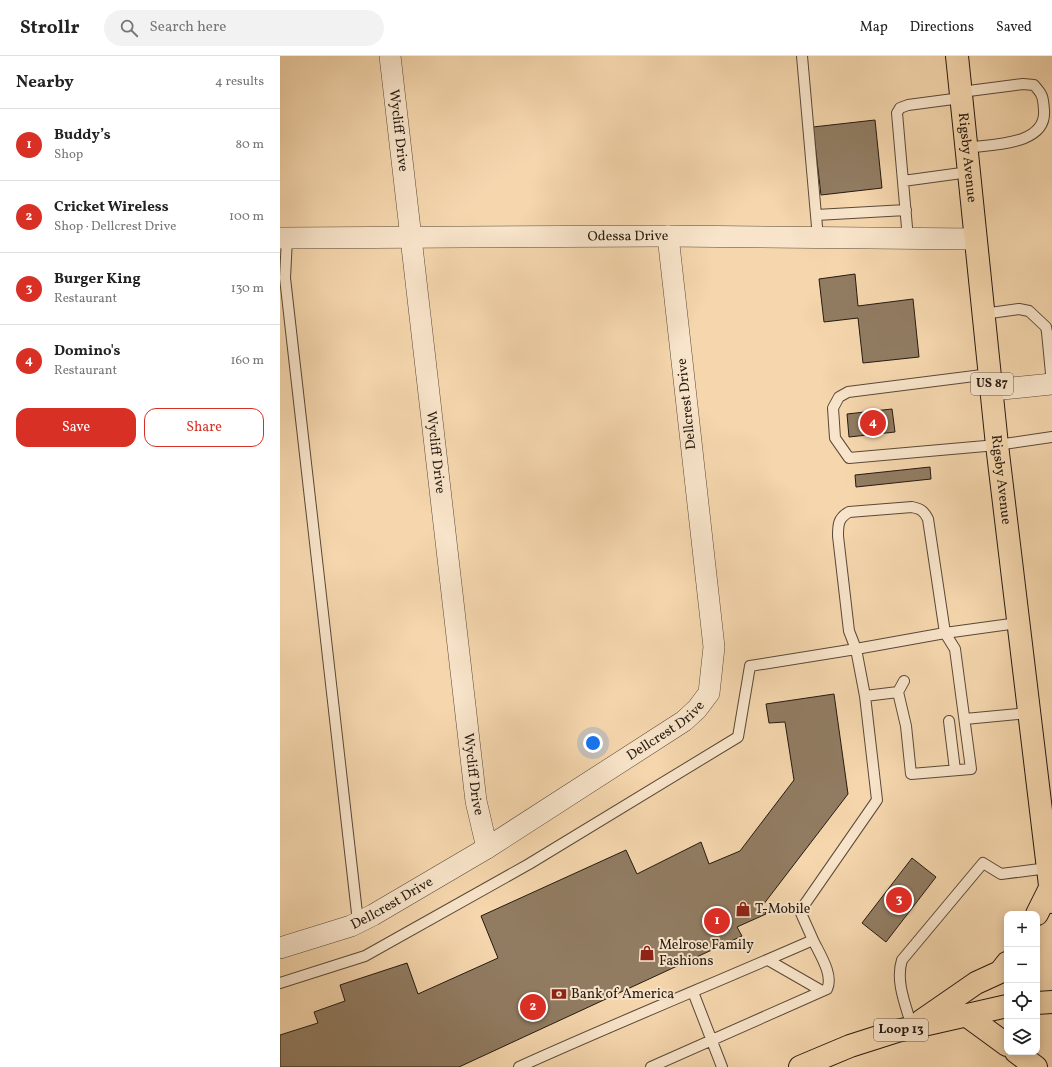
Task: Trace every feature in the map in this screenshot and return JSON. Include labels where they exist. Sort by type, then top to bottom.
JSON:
[{"type":"main road","name":"Rigsby Avenue","points":[[957,56],[997,445],[1028,713],[1050,875]]},
{"type":"main road","points":[[1038,911],[1050,875]]},
{"type":"main road","points":[[912,1027],[976,983],[1000,972],[1004,967]]},
{"type":"main road","points":[[1040,1003],[1052,1002]]},
{"type":"main road","name":"Loop 13","points":[[806,1066],[850,1046],[912,1027],[1004,1007]]},
{"type":"main road","points":[[966,1015],[1004,1043]]},
{"type":"main road","points":[[1020,1055],[1036,1067]]},
{"type":"street","name":"Wycliff Drive","points":[[390,56],[476,801],[487,848]]},
{"type":"street","name":"Odessa Drive","points":[[283,238],[668,236],[975,239]]},
{"type":"street","name":"Dellcrest Drive","points":[[280,948],[358,922],[487,848],[684,721],[697,709],[708,692],[714,646],[668,236]]},
{"type":"street","points":[[991,382],[1052,384]]},
{"type":"lane","points":[[802,56],[818,238]]},
{"type":"lane","points":[[908,239],[896,113],[900,108],[908,105],[1023,84],[1034,85],[1042,94],[1045,119],[1036,133],[1024,140],[966,148]]},
{"type":"lane","points":[[903,181],[969,172]]},
{"type":"lane","points":[[816,215],[906,210]]},
{"type":"lane","points":[[283,238],[285,278],[358,922]]},
{"type":"lane","points":[[984,314],[1019,309],[1029,311],[1046,327],[1052,384]]},
{"type":"lane","points":[[991,382],[848,392],[839,396],[833,408],[835,438],[849,458],[997,445],[1052,437]]},
{"type":"lane","points":[[650,1067],[822,991],[827,988],[829,984],[829,976],[800,911],[877,800],[865,696],[856,649],[849,630],[838,536],[838,523],[842,516],[848,512],[912,507],[925,512],[928,519],[945,633],[955,649],[971,768],[911,774],[906,726],[898,692],[904,681]]},
{"type":"lane","points":[[280,983],[365,956],[529,864],[738,737],[750,666],[945,633],[1018,623]]},
{"type":"lane","points":[[865,696],[898,692]]},
{"type":"lane","points":[[965,719],[1028,713]]},
{"type":"lane","points":[[949,721],[956,770]]},
{"type":"lane","points":[[912,1027],[898,970],[902,960],[983,863],[1001,874],[1050,875]]},
{"type":"lane","points":[[519,1067],[613,1024],[693,992],[813,940]]},
{"type":"lane","points":[[768,960],[822,991]]},
{"type":"lane","points":[[693,992],[722,1067]]},
{"type":"building","points":[[875,120],[882,188],[821,195],[813,127]]},
{"type":"building","points":[[855,274],[858,306],[913,299],[919,357],[863,363],[858,318],[824,322],[819,279]]},
{"type":"building","points":[[892,409],[895,432],[849,437],[847,414]]},
{"type":"building","points":[[930,467],[931,479],[856,487],[855,475]]},
{"type":"building","points":[[834,694],[848,794],[763,905],[766,914],[737,927],[742,936],[459,1067],[280,1067],[280,1035],[318,1023],[314,1012],[345,1001],[340,985],[407,963],[418,994],[498,958],[481,916],[626,850],[637,874],[701,842],[709,864],[740,851],[794,780],[785,722],[769,723],[766,704]]},
{"type":"building","points":[[912,858],[936,877],[886,942],[862,923]]},
{"type":"place","name":"Domino's","points":[[873,423]]},
{"type":"place","name":"Burger King","points":[[899,900]]},
{"type":"place","name":"T-Mobile","points":[[743,909]]},
{"type":"place","name":"Buddy’s","points":[[717,921]]},
{"type":"place","name":"Melrose Family Fashions","points":[[647,953]]},
{"type":"place","name":"Bank of America","points":[[559,994]]},
{"type":"place","name":"Cricket Wireless","points":[[533,1007]]}]
